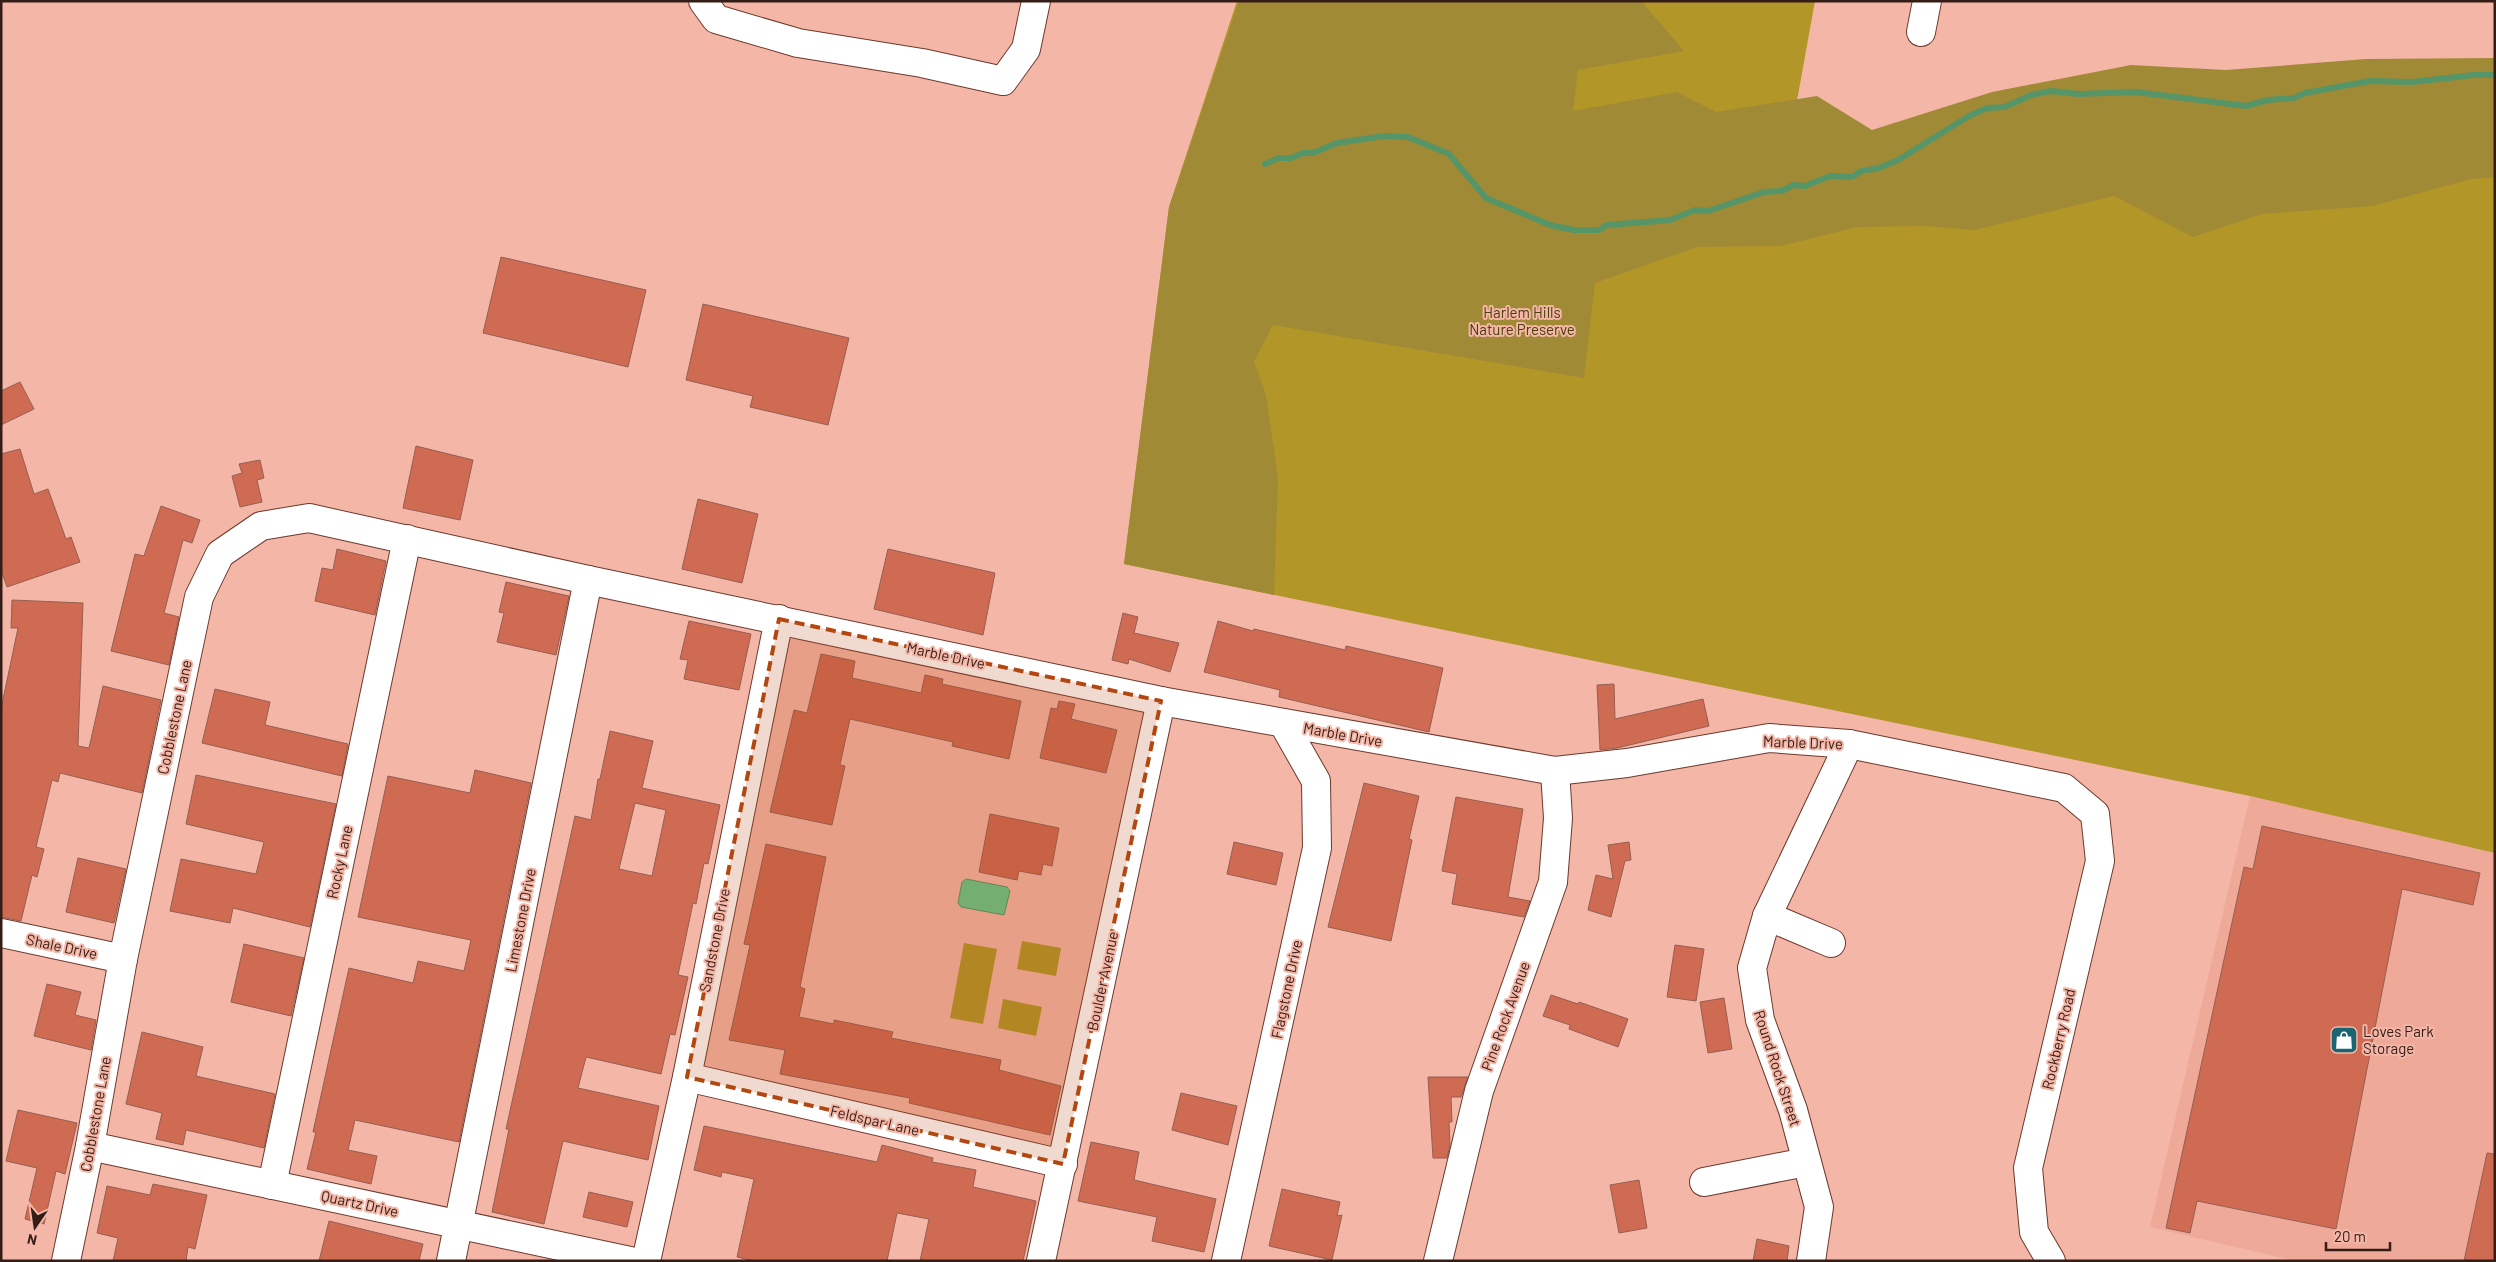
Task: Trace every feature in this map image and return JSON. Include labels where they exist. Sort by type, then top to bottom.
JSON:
[{"type":"street","points":[[703,1],[716,19],[798,43],[922,63],[1004,81],[1026,49],[1036,1]]},
{"type":"street","points":[[1921,32],[1927,1]]},
{"type":"street","name":"Cobblestone Lane","points":[[66,1261],[90,1146],[123,959],[199,597],[220,554],[261,526],[309,518],[588,580]]},
{"type":"street","name":"Rocky Lane","points":[[272,1184],[407,539]]},
{"type":"street","name":"Marble Drive","points":[[588,580],[1161,701],[1555,771],[1627,763],[1769,738],[1848,744],[2064,788],[2095,814]]},
{"type":"street","name":"Limestone Drive","points":[[451,1261],[588,580]]},
{"type":"street","name":"Sandstone Drive","points":[[646,1261],[687,1077],[779,619]]},
{"type":"street","name":"Boulder Avenue","points":[[1041,1261],[1161,701]]},
{"type":"street","name":"Flagstone Drive","points":[[1226,1261],[1317,848],[1316,781],[1283,724]]},
{"type":"street","name":"Round Rock Street","points":[[1811,1261],[1819,1207],[1793,1110],[1760,1020],[1752,968],[1767,916],[1848,744]]},
{"type":"street","name":"Pine Rock Avenue","points":[[1438,1261],[1479,1092],[1553,882],[1558,818],[1555,771]]},
{"type":"street","name":"Rockberry Road","points":[[2051,1261],[2034,1232],[2028,1168],[2100,861],[2095,814]]},
{"type":"street","points":[[1767,916],[1831,943]]},
{"type":"street","name":"Shale Drive","points":[[1,933],[123,959]]},
{"type":"street","name":"Feldspar Lane","points":[[687,1077],[1063,1164]]},
{"type":"street","name":"Quartz Drive","points":[[90,1146],[630,1261]]},
{"type":"street","points":[[1704,1182],[1806,1162]]},
{"type":"highlighted area","points":[[779,619],[1161,701],[1063,1164],[687,1077]]},
{"type":"shaded area","name":"Loves Park Storage","points":[[2250,796],[2495,853],[2495,1261],[2296,1261],[2150,1227]]},
{"type":"shaded area","points":[[966,879],[1007,887],[1010,891],[1004,915],[961,907],[958,903],[962,882]]},
{"type":"green space","name":"Harlem Hills Nature Preserve","points":[[1237,1],[1815,1],[1789,145],[2495,153],[2495,853],[2250,796],[1124,564],[1169,207]]},
{"type":"green space","points":[[1239,1],[1641,1],[1684,51],[1578,70],[1573,111],[1677,92],[1716,112],[1817,96],[1872,130],[1992,92],[2131,65],[2226,70],[2366,59],[2495,58],[2495,177],[2471,179],[2372,206],[2262,214],[2193,237],[2114,196],[1975,230],[1925,226],[1857,227],[1781,246],[1697,247],[1595,283],[1584,378],[1273,325],[1254,362],[1266,395],[1278,478],[1274,595],[1124,564],[1169,207]]},
{"type":"green space","points":[[1022,941],[1061,948],[1056,976],[1017,969]]},
{"type":"green space","points":[[964,943],[997,949],[983,1024],[950,1018]]},
{"type":"green space","points":[[1003,999],[1042,1007],[1036,1036],[998,1028]]},
{"type":"building","points":[[501,257],[646,290],[628,367],[483,333]]},
{"type":"building","points":[[703,304],[849,338],[828,425],[750,407],[753,396],[686,380]]},
{"type":"building","points":[[20,382],[34,409],[1,425],[1,391]]},
{"type":"building","points":[[416,446],[473,460],[460,520],[403,508]]},
{"type":"building","points":[[20,449],[34,494],[48,489],[66,539],[71,537],[80,562],[7,587],[1,570],[1,454]]},
{"type":"building","points":[[260,460],[264,478],[257,480],[262,502],[240,507],[232,476],[242,473],[239,464]]},
{"type":"building","points":[[698,499],[758,514],[742,583],[682,569]]},
{"type":"building","points":[[161,506],[200,520],[192,543],[183,540],[164,613],[179,617],[169,665],[111,651],[135,554],[144,556]]},
{"type":"building","points":[[337,549],[386,561],[375,615],[315,601],[322,568],[333,570]]},
{"type":"building","points":[[888,549],[995,573],[983,635],[874,609]]},
{"type":"building","points":[[506,582],[569,596],[556,655],[497,642],[504,613],[499,612]]},
{"type":"building","points":[[12,600],[83,603],[78,746],[89,748],[103,686],[161,700],[142,793],[60,773],[58,782],[52,780],[36,847],[44,849],[37,877],[32,875],[21,921],[1,917],[1,709],[18,628],[11,628]]},
{"type":"building","points":[[1123,613],[1138,617],[1134,633],[1179,643],[1170,672],[1129,659],[1128,664],[1112,660]]},
{"type":"building","points":[[689,621],[751,634],[739,690],[684,679],[688,660],[680,659]]},
{"type":"building","points":[[1218,621],[1253,631],[1254,629],[1345,650],[1346,646],[1443,668],[1429,732],[1279,697],[1280,690],[1204,672]]},
{"type":"building","points":[[821,654],[855,661],[852,678],[921,693],[925,675],[943,679],[942,684],[1021,701],[1009,759],[952,746],[953,742],[850,719],[840,765],[845,766],[832,825],[770,812],[794,710],[807,713]]},
{"type":"building","points":[[1614,684],[1615,719],[1703,699],[1709,726],[1617,748],[1600,750],[1597,685]]},
{"type":"building","points":[[215,689],[270,702],[265,725],[348,744],[342,776],[202,743]]},
{"type":"building","points":[[1059,701],[1075,704],[1071,719],[1117,730],[1106,773],[1040,758],[1051,708],[1057,709]]},
{"type":"building","points":[[610,731],[653,741],[642,788],[720,805],[708,864],[704,863],[696,904],[693,903],[678,975],[688,977],[675,1035],[670,1034],[661,1074],[586,1057],[578,1088],[659,1106],[648,1160],[563,1141],[544,1224],[492,1212],[509,1129],[506,1129],[575,816],[591,820],[598,779],[600,779]],"holes":[[[635,803],[666,810],[652,876],[619,869]]]},
{"type":"building","points":[[475,770],[531,783],[459,1142],[355,1120],[348,1150],[377,1156],[371,1184],[307,1169],[316,1132],[313,1132],[349,968],[413,983],[418,961],[464,971],[471,940],[358,917],[388,776],[470,793]]},
{"type":"building","points":[[196,775],[336,804],[310,927],[233,908],[230,923],[170,911],[181,859],[256,874],[264,842],[186,824]]},
{"type":"building","points":[[1364,783],[1419,796],[1409,839],[1412,840],[1391,941],[1328,927]]},
{"type":"building","points":[[1456,797],[1523,809],[1508,897],[1530,901],[1524,917],[1452,904],[1457,874],[1442,871]]},
{"type":"building","points":[[990,814],[1059,828],[1052,866],[1043,864],[1041,875],[1019,871],[1017,880],[979,872]]},
{"type":"building","points":[[2262,826],[2480,873],[2473,905],[2402,889],[2336,1229],[2197,1201],[2190,1233],[2166,1228],[2244,867],[2253,869]]},
{"type":"building","points":[[1234,842],[1283,853],[1276,885],[1227,874]]},
{"type":"building","points":[[1629,842],[1631,860],[1625,861],[1611,917],[1588,910],[1596,875],[1613,879],[1608,845]]},
{"type":"building","points":[[766,844],[826,857],[800,987],[805,989],[799,1017],[834,1024],[834,1020],[893,1032],[891,1038],[1001,1060],[999,1070],[1061,1086],[1050,1135],[909,1103],[910,1098],[780,1074],[785,1050],[729,1040],[750,945],[744,944]]},
{"type":"building","points":[[78,858],[126,869],[114,923],[66,912]]},
{"type":"building","points":[[244,944],[304,958],[291,1016],[231,1002]]},
{"type":"building","points":[[1675,945],[1704,949],[1696,1001],[1667,997]]},
{"type":"building","points":[[47,984],[81,992],[75,1015],[96,1020],[91,1050],[34,1036]]},
{"type":"building","points":[[1551,995],[1578,1004],[1579,1002],[1628,1019],[1618,1047],[1569,1029],[1570,1025],[1543,1016]]},
{"type":"building","points":[[1724,998],[1732,1049],[1708,1053],[1700,1002]]},
{"type":"building","points":[[142,1032],[203,1047],[196,1076],[275,1094],[264,1148],[186,1130],[183,1145],[156,1139],[162,1113],[126,1104]]},
{"type":"building","points":[[1428,1077],[1468,1077],[1461,1097],[1451,1097],[1452,1122],[1449,1122],[1450,1145],[1447,1158],[1433,1158]]},
{"type":"building","points":[[1181,1093],[1237,1106],[1228,1145],[1172,1130]]},
{"type":"building","points":[[18,1110],[77,1123],[65,1174],[56,1171],[44,1224],[25,1219],[37,1168],[6,1161]]},
{"type":"building","points":[[704,1126],[877,1162],[882,1145],[933,1158],[932,1162],[976,1170],[973,1187],[1036,1201],[1023,1261],[920,1261],[929,1219],[897,1213],[887,1261],[754,1261],[737,1257],[754,1179],[722,1172],[721,1177],[694,1170]]},
{"type":"building","points":[[1091,1142],[1139,1152],[1134,1180],[1216,1199],[1204,1252],[1152,1241],[1157,1217],[1078,1201]]},
{"type":"building","points":[[2487,1153],[2495,1154],[2495,1261],[2464,1261]]},
{"type":"building","points":[[1639,1180],[1647,1228],[1619,1233],[1610,1185]]},
{"type":"building","points":[[153,1184],[207,1195],[195,1249],[188,1247],[186,1261],[113,1261],[118,1238],[97,1233],[107,1186],[150,1195]]},
{"type":"building","points":[[1282,1189],[1340,1202],[1337,1216],[1342,1215],[1332,1260],[1269,1246]]},
{"type":"building","points":[[589,1192],[633,1202],[627,1227],[583,1217]]},
{"type":"building","points":[[329,1221],[423,1244],[419,1261],[319,1261]]},
{"type":"building","points":[[1757,1239],[1789,1246],[1787,1261],[1753,1261]]},
{"type":"waterway","points":[[1265,164],[1279,158],[1291,158],[1303,153],[1313,153],[1337,143],[1384,136],[1408,137],[1449,154],[1486,198],[1550,225],[1574,230],[1599,230],[1607,225],[1670,220],[1695,210],[1708,211],[1764,192],[1782,191],[1793,185],[1805,186],[1830,176],[1852,177],[1861,171],[1879,168],[1898,160],[1969,116],[1987,108],[2005,107],[2031,95],[2051,91],[2078,94],[2136,92],[2246,106],[2268,100],[2294,98],[2305,93],[2370,81],[2413,82],[2473,75],[2495,75]]},
{"type":"place","name":"Loves Park Storage","points":[[2344,1040]]}]
